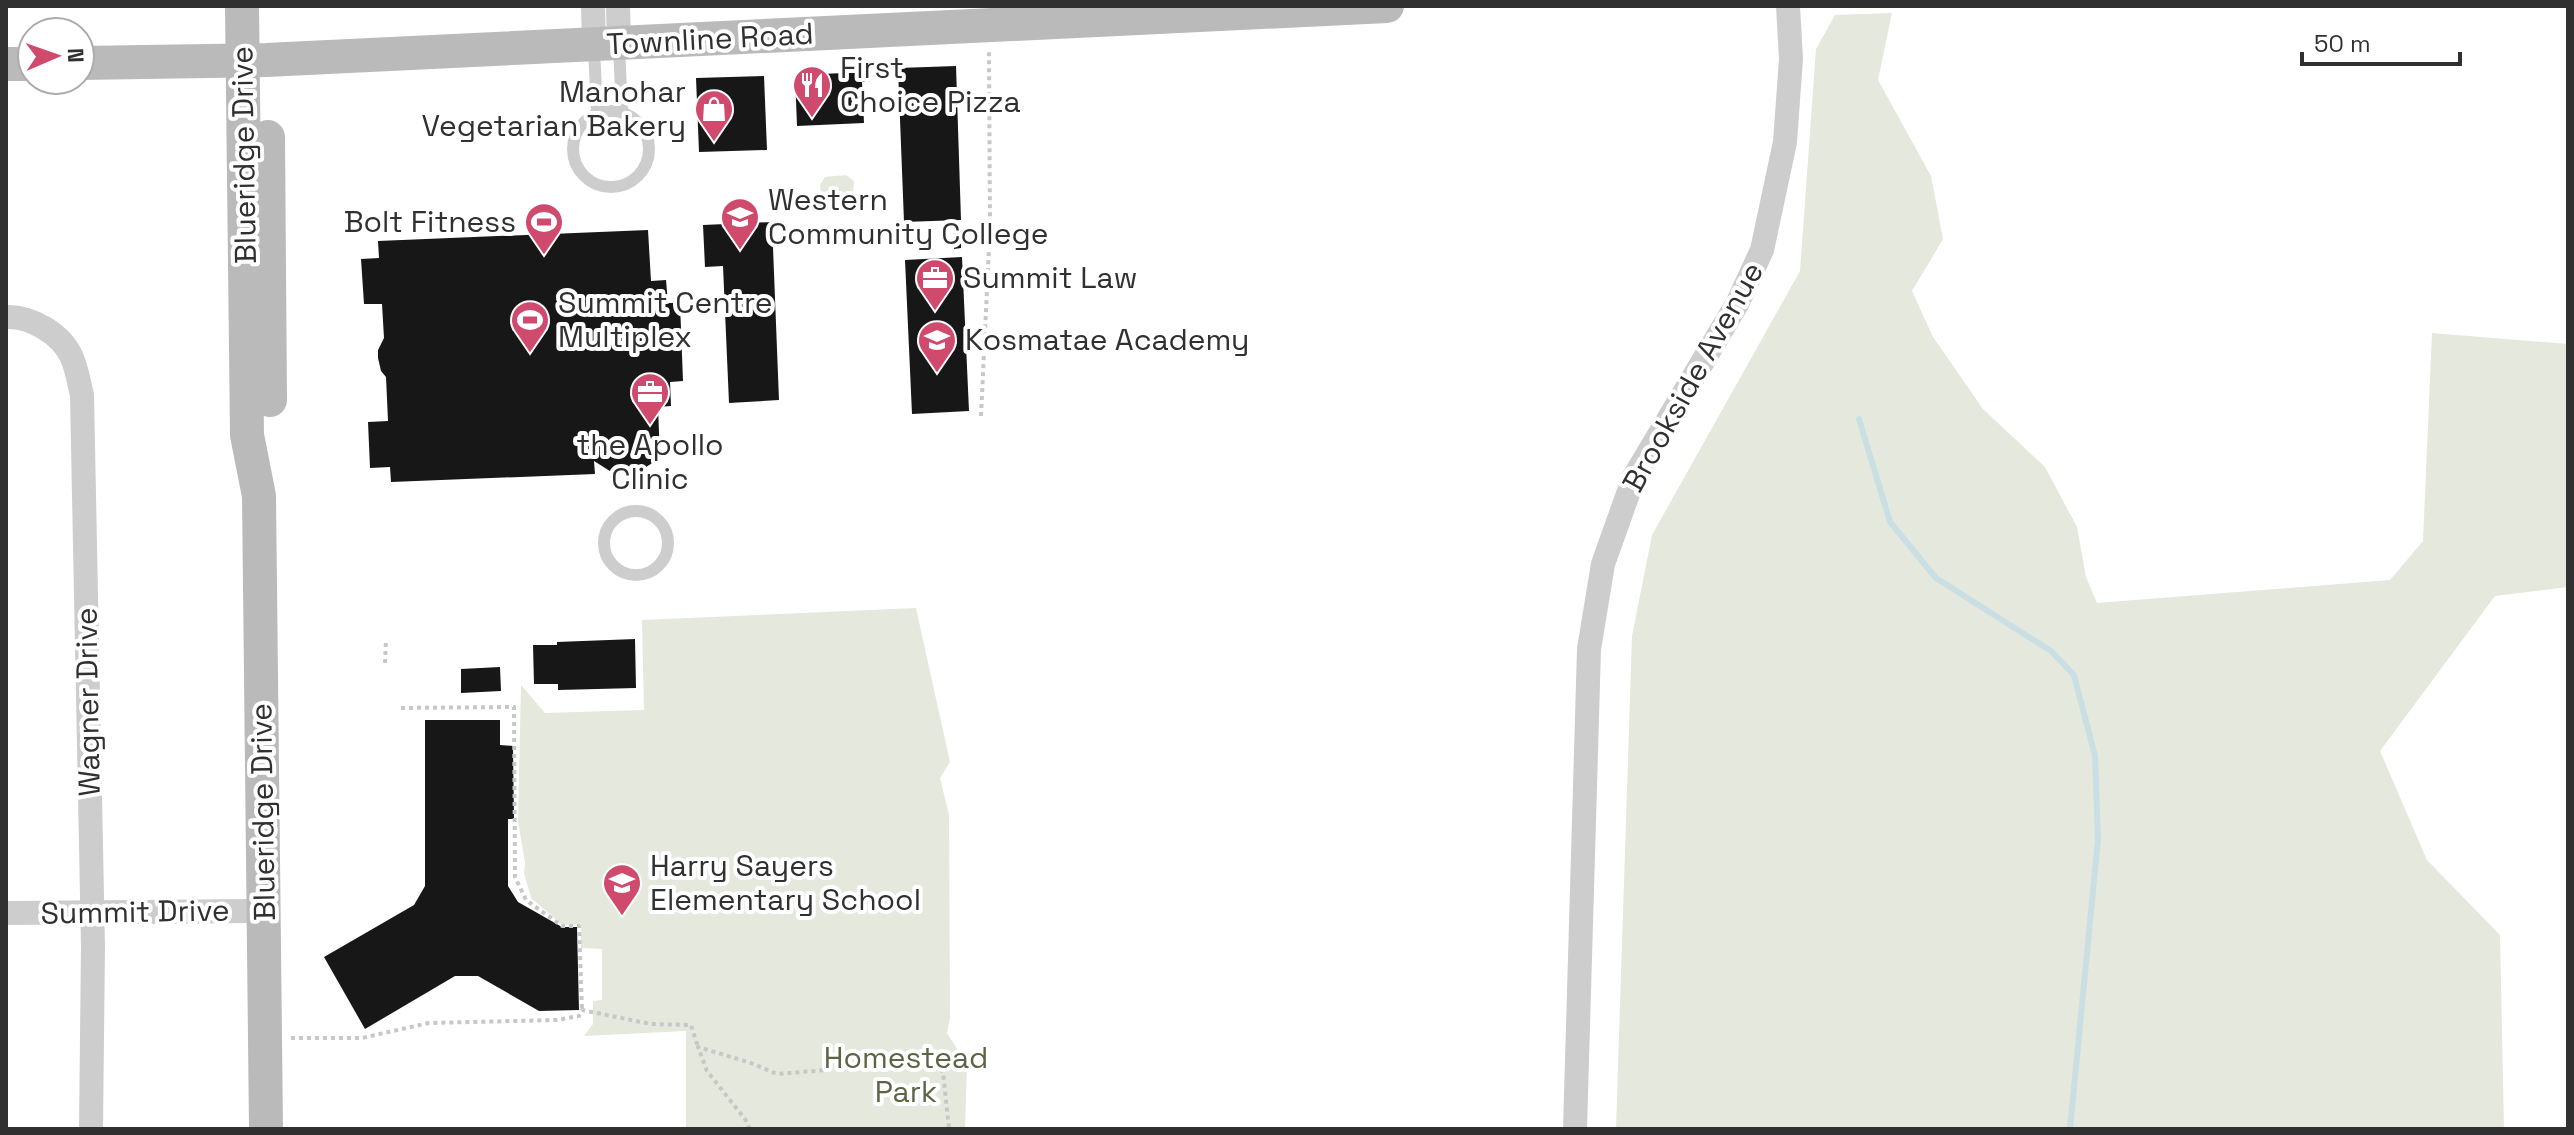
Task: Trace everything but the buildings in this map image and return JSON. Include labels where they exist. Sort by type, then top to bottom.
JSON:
[{"type":"street","name":"Blueridge Drive","points":[[242,6],[255,60],[271,434],[259,496],[266,1129]]},
{"type":"street","name":"Blueridge Drive","points":[[255,60],[265,6]]},
{"type":"street","points":[[593,6],[607,44]]},
{"type":"street","points":[[607,44],[618,6]]},
{"type":"street","name":"Townline Road","points":[[96,63],[255,60],[1387,6]]},
{"type":"street","name":"Brookside Avenue","points":[[1575,1129],[1589,649],[1603,564],[1634,477],[1737,304],[1762,250],[1785,142],[1791,59],[1788,6]]},
{"type":"street","name":"Wagner Drive","points":[[6,317],[16,316],[49,329],[72,356],[82,395],[91,913],[91,1129]]},
{"type":"street","name":"Summit Drive","points":[[6,913],[264,911]]},
{"type":"lane","points":[[607,44],[622,112]]},
{"type":"lane","points":[[597,112],[607,44]]},
{"type":"lane","points":[[609,110],[633,117],[648,139],[646,164],[639,175],[628,183],[604,187],[582,175],[575,164],[573,140],[578,128],[597,112],[609,110]]},
{"type":"lane","points":[[638,511],[649,514],[661,524],[667,549],[657,567],[648,572],[628,574],[611,563],[605,554],[605,533],[618,516],[638,511]]},
{"type":"path","points":[[981,416],[990,227],[988,25]]},
{"type":"path","points":[[385,663],[386,640]]},
{"type":"path","points":[[265,1037],[362,1038],[429,1023],[557,1020],[579,1016],[582,1010],[579,926],[562,926],[526,900],[515,877],[514,707],[401,708]]},
{"type":"path","points":[[582,1010],[651,1024],[691,1025],[707,1071],[748,1123],[749,1129]]},
{"type":"path","points":[[698,1047],[777,1074],[851,1068],[876,1057],[932,1059],[943,1072],[949,1129]]},
{"type":"green space","points":[[1892,13],[1878,80],[1931,176],[1943,239],[1912,291],[1933,337],[1983,409],[2045,467],[2077,527],[2086,577],[2097,603],[2390,580],[2423,541],[2432,333],[2568,344],[2568,587],[2495,596],[2380,751],[2427,860],[2500,935],[2504,1129],[1616,1129],[1632,636],[1652,535],[1800,271],[1816,49],[1835,15]]},
{"type":"green space","points":[[846,175],[854,181],[853,193],[821,194],[820,185],[825,177]]},
{"type":"green space","name":"Homestead Park","points":[[916,608],[950,762],[940,778],[949,815],[950,1018],[947,1033],[967,1065],[965,1129],[686,1129],[686,1031],[584,1036],[593,1024],[593,1001],[602,1000],[602,949],[581,948],[581,924],[562,925],[531,898],[524,873],[518,821],[521,685],[545,713],[644,710],[642,620]]},
{"type":"waterway","points":[[1859,419],[1890,522],[1936,578],[2051,651],[2074,675],[2095,756],[2098,839],[2070,1129]]},
{"type":"place","name":"First Choice Pizza","points":[[812,119]]},
{"type":"place","name":"Manohar Vegetarian Bakery","points":[[714,143]]},
{"type":"place","name":"Western Community College","points":[[740,251]]},
{"type":"place","name":"Bolt Fitness","points":[[544,256]]},
{"type":"place","name":"Summit Law","points":[[935,312]]},
{"type":"place","name":"Summit Centre Multiplex","points":[[530,354]]},
{"type":"place","name":"Kosmatae Academy","points":[[937,374]]},
{"type":"place","name":"the Apollo Clinic","points":[[650,426]]},
{"type":"place","name":"Harry Sayers Elementary School","points":[[622,917]]}]
